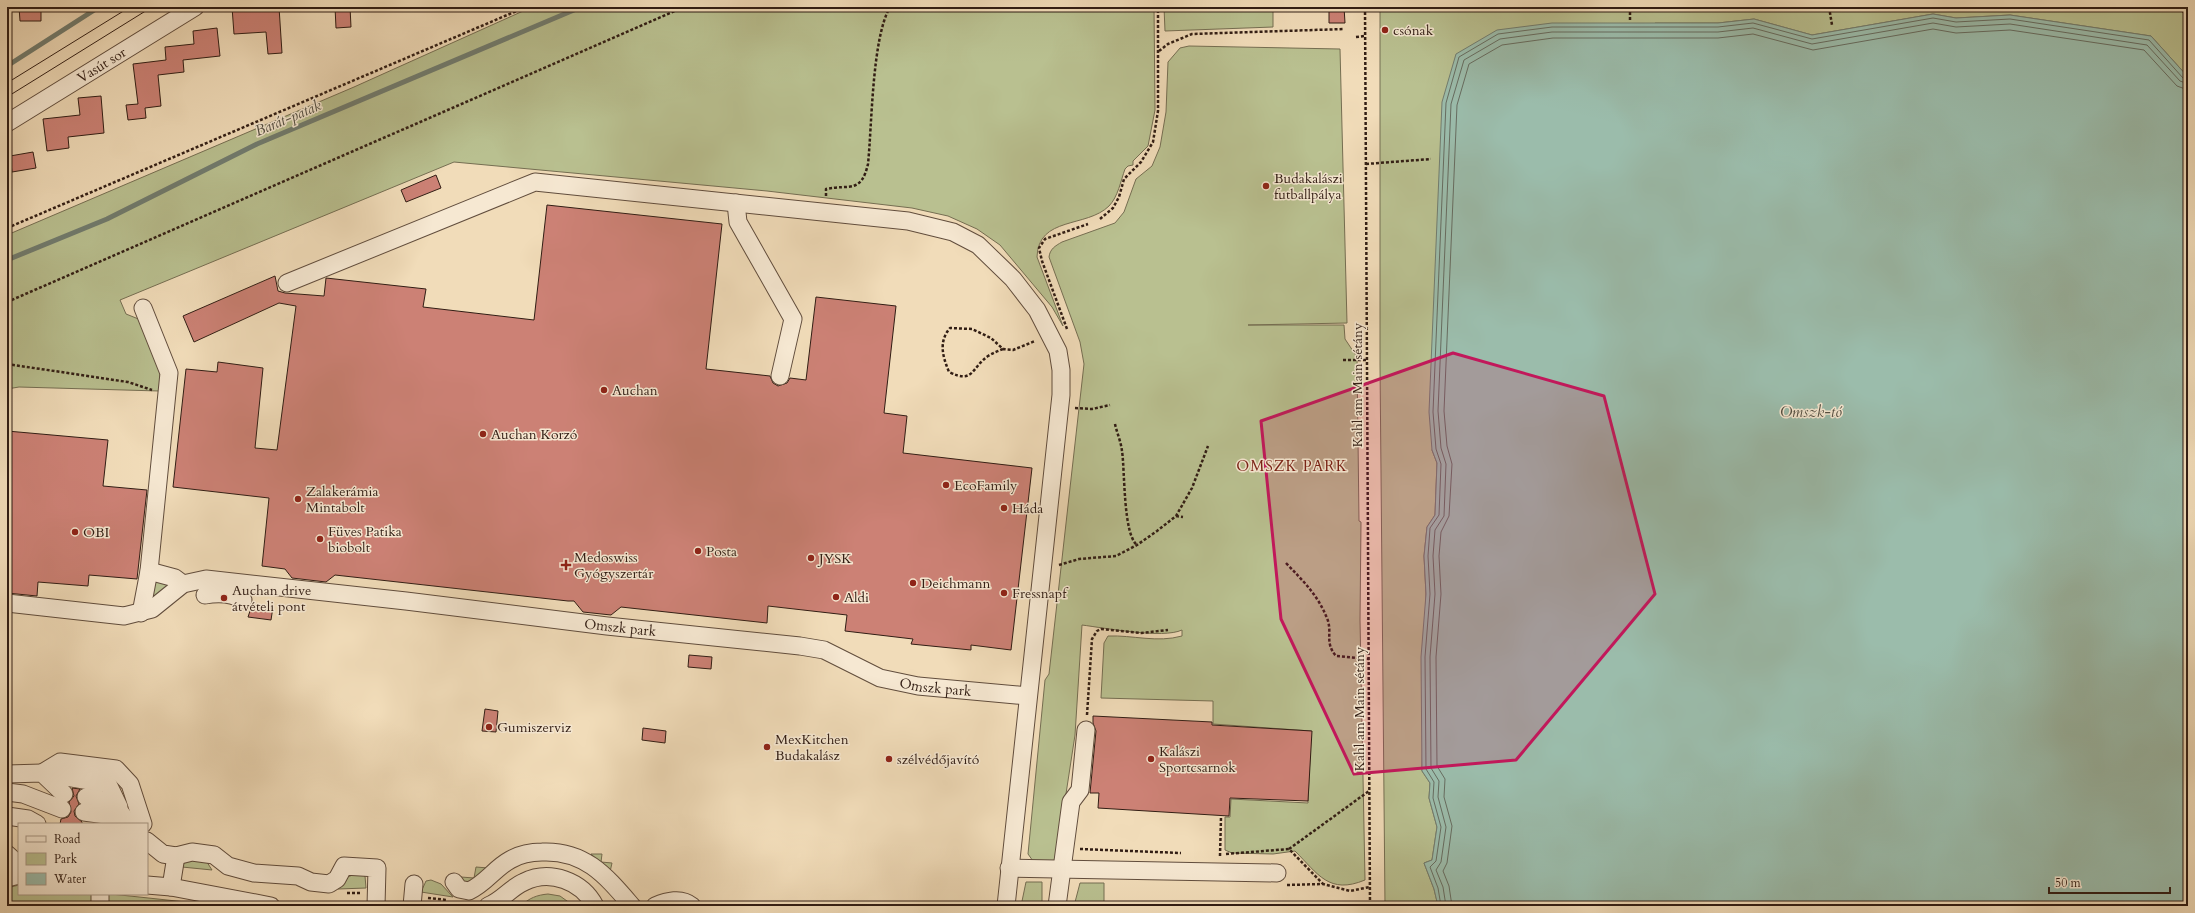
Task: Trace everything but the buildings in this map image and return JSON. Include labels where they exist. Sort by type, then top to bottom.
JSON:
[{"type":"street","name":"Vasút sor","points":[[7,123],[195,7]]},
{"type":"street","points":[[287,282],[535,182],[908,221],[953,232],[978,245],[1013,279],[1037,310],[1058,351],[1061,370],[1060,406],[1006,906]]},
{"type":"street","points":[[736,204],[738,222],[793,319],[780,376]]},
{"type":"street","points":[[142,613],[149,571],[169,373],[143,308]]},
{"type":"street","points":[[149,571],[175,578],[183,584],[205,587],[213,599],[235,602],[243,600]]},
{"type":"street","points":[[13,604],[124,616],[142,613],[152,609],[183,584]]},
{"type":"street","name":"Omszk park","points":[[205,587],[406,601],[607,626],[800,646],[824,650],[880,678],[918,686],[1028,696]]},
{"type":"street","points":[[1057,906],[1071,802],[1080,790],[1086,730]]},
{"type":"street","points":[[42,773],[60,762],[116,769],[130,784],[143,823]]},
{"type":"street","points":[[7,792],[63,802],[42,773]]},
{"type":"street","points":[[7,774],[42,773],[108,784],[127,823]]},
{"type":"street","points":[[119,807],[107,799],[85,804],[114,816],[125,823]]},
{"type":"street","points":[[7,816],[28,819],[35,823]]},
{"type":"street","points":[[148,834],[158,850],[171,887]]},
{"type":"street","points":[[158,850],[192,852],[214,856],[228,866],[247,871],[298,876],[311,882],[329,884],[337,879],[344,866],[377,868],[376,906]]},
{"type":"street","points":[[454,882],[459,889],[470,891],[510,860],[534,852],[558,851],[581,858],[605,875],[632,906]]},
{"type":"street","points":[[7,854],[18,864]]},
{"type":"street","points":[[7,864],[18,868]]},
{"type":"street","points":[[1009,868],[1220,872],[1281,879]]},
{"type":"street","points":[[7,878],[18,874]]},
{"type":"street","points":[[488,906],[503,902],[523,882],[543,876],[569,881],[583,890],[596,906]]},
{"type":"street","points":[[412,906],[414,884]]},
{"type":"street","points":[[148,885],[171,887],[251,905],[271,906]]},
{"type":"street","points":[[100,895],[100,906]]},
{"type":"street","points":[[111,906],[112,895]]},
{"type":"street","points":[[655,906],[670,900],[680,901],[692,906]]},
{"type":"path","points":[[7,228],[526,7]]},
{"type":"path","points":[[7,302],[684,7]]},
{"type":"path","points":[[824,213],[826,189],[857,186],[865,178],[868,164],[877,56],[883,18],[890,7]]},
{"type":"path","points":[[1100,219],[1114,208],[1124,179],[1141,162],[1153,142],[1158,111],[1158,7]]},
{"type":"path","name":"Kahl am Main sétány","points":[[1365,7],[1370,905]]},
{"type":"path","points":[[1630,7],[1630,22]]},
{"type":"path","points":[[1830,7],[1832,25]]},
{"type":"path","points":[[2168,7],[2188,12]]},
{"type":"path","points":[[2181,11],[2184,7]]},
{"type":"path","points":[[1159,51],[1168,44],[1192,34],[1344,29]]},
{"type":"path","points":[[1356,37],[1364,36]]},
{"type":"path","points":[[1366,164],[1431,159]]},
{"type":"path","points":[[1068,334],[1042,261],[1040,248],[1045,239],[1088,224]]},
{"type":"path","points":[[1003,349],[990,338],[972,329],[950,328],[944,335],[942,356],[949,372],[960,378],[971,375],[988,356],[1003,349],[1013,350],[1051,336]]},
{"type":"path","points":[[1343,360],[1366,360]]},
{"type":"path","points":[[7,364],[128,382],[167,397]]},
{"type":"path","points":[[1060,406],[1092,409],[1110,405]]},
{"type":"path","points":[[1115,424],[1122,449],[1127,524],[1131,540],[1137,545]]},
{"type":"path","points":[[1042,566],[1053,567],[1078,559],[1116,556],[1137,545],[1176,516],[1192,488],[1208,446]]},
{"type":"path","points":[[1176,516],[1183,517]]},
{"type":"path","points":[[1286,563],[1315,593],[1328,620],[1329,648],[1336,656],[1369,659]]},
{"type":"path","points":[[1086,730],[1092,639],[1097,631],[1101,629],[1141,633],[1168,630]]},
{"type":"path","points":[[1289,849],[1369,791]]},
{"type":"path","points":[[1220,872],[1221,816]]},
{"type":"path","points":[[1281,879],[1323,884],[1350,891],[1370,887]]},
{"type":"path","points":[[1370,905],[1376,906]]},
{"type":"highlighted area","points":[[1453,353],[1604,396],[1655,594],[1516,760],[1354,774],[1281,619],[1261,421]]},
{"type":"green space","points":[[532,7],[1154,7],[1155,110],[1148,146],[1133,161],[1133,165],[1128,166],[1125,169],[1117,193],[1109,206],[1100,213],[1054,229],[1046,235],[1039,244],[1037,257],[1063,326],[1052,307],[1000,245],[977,229],[948,216],[912,208],[767,191],[454,162],[120,300],[126,314],[141,320],[158,364],[160,373],[159,391],[19,387],[7,389],[7,235],[354,87]]},
{"type":"green space","points":[[1164,7],[1273,7],[1273,27],[1165,31]]},
{"type":"green space","points":[[1380,7],[2188,7],[2188,77],[2151,36],[2010,15],[1956,18],[1933,14],[1812,35],[1754,19],[1718,23],[1655,23],[1432,450],[1437,463],[1435,515],[1427,527],[1424,556],[1426,594],[1422,771],[1430,783],[1429,798],[1437,827],[1432,860],[1424,863],[1434,889],[1438,906],[1385,906],[1380,364]]},
{"type":"green space","points":[[1189,46],[1340,49],[1347,323],[1248,325],[1344,325],[1345,339],[1357,357],[1359,521],[1361,522],[1360,620],[1365,880],[1353,884],[1342,885],[1325,880],[1295,851],[1273,854],[1232,853],[1225,850],[1225,817],[1230,817],[1231,799],[1308,803],[1311,731],[1213,724],[1213,701],[1101,698],[1104,643],[1108,636],[1163,639],[1182,636],[1182,630],[1162,633],[1148,633],[1082,625],[1075,735],[1056,859],[1052,863],[1033,861],[1028,854],[1045,680],[1049,674],[1084,364],[1080,342],[1049,257],[1052,250],[1059,243],[1115,223],[1124,212],[1136,179],[1152,166],[1160,147],[1166,112],[1168,62],[1180,48]]},
{"type":"green space","points":[[152,582],[171,583],[149,602]]},
{"type":"green space","points":[[591,854],[602,854],[601,862],[612,863],[610,872]]},
{"type":"green space","points":[[205,859],[212,870],[182,867],[184,861]]},
{"type":"green space","points":[[476,867],[488,868],[475,882],[463,882],[461,877],[474,878]]},
{"type":"green space","points":[[359,873],[365,876],[366,888],[338,889],[347,877]]},
{"type":"green space","points":[[431,880],[441,884],[453,897],[421,892],[426,881]]},
{"type":"green space","points":[[1026,882],[1042,882],[1042,906],[1021,906]]},
{"type":"green space","points":[[1080,883],[1104,883],[1104,906],[1074,906]]},
{"type":"green space","points":[[18,885],[18,895],[120,895],[223,906],[7,906],[7,888]]},
{"type":"green space","points":[[548,894],[560,896],[574,906],[521,906],[533,897]]},
{"type":"water","name":"Omszk-tó","points":[[1933,14],[1956,18],[2010,15],[2151,36],[2188,77],[2188,906],[1438,906],[1434,889],[1424,863],[1432,860],[1437,827],[1429,798],[1430,783],[1422,771],[1421,657],[1426,594],[1424,556],[1427,527],[1435,515],[1437,463],[1432,450],[1429,412],[1442,102],[1456,54],[1497,30],[1552,23],[1718,23],[1754,19],[1812,35]]},
{"type":"waterway","points":[[7,66],[99,7]]},
{"type":"waterway","name":"Barát-patak","points":[[7,260],[107,219],[257,144],[581,7]]},
{"type":"tram line","points":[[7,83],[130,7]]},
{"type":"tram line","points":[[7,97],[152,7]]},
{"type":"place","name":"csónak","points":[[1385,30]]},
{"type":"place","name":"Budakalászi futballpálya","points":[[1266,186]]},
{"type":"place","name":"Auchan","points":[[604,390]]},
{"type":"place","name":"Auchan Korzó","points":[[483,434]]},
{"type":"place","name":"EcoFamily","points":[[946,485]]},
{"type":"place","name":"Zalakerámia Mintabolt","points":[[298,499]]},
{"type":"place","name":"Háda","points":[[1004,508]]},
{"type":"place","name":"OBI","points":[[75,532]]},
{"type":"place","name":"Füves Patika biobolt","points":[[320,539]]},
{"type":"place","name":"Posta","points":[[698,551]]},
{"type":"place","name":"JYSK","points":[[811,558]]},
{"type":"place","name":"Medoswiss Gyógyszertár","points":[[566,565]]},
{"type":"place","name":"Deichmann","points":[[913,583]]},
{"type":"place","name":"Fressnapf","points":[[1004,593]]},
{"type":"place","name":"Aldi","points":[[836,597]]},
{"type":"place","name":"Auchan drive átvételi pont","points":[[224,598]]},
{"type":"place","name":"Gumiszerviz","points":[[489,727]]},
{"type":"place","name":"MexKitchen Budakalász","points":[[767,747]]},
{"type":"place","name":"szélvédőjavító","points":[[889,759]]},
{"type":"place","name":"Kalászi Sportcsarnok","points":[[1151,759]]},
{"type":"district","name":"OMSZK PARK","points":[[1292,466]]}]
